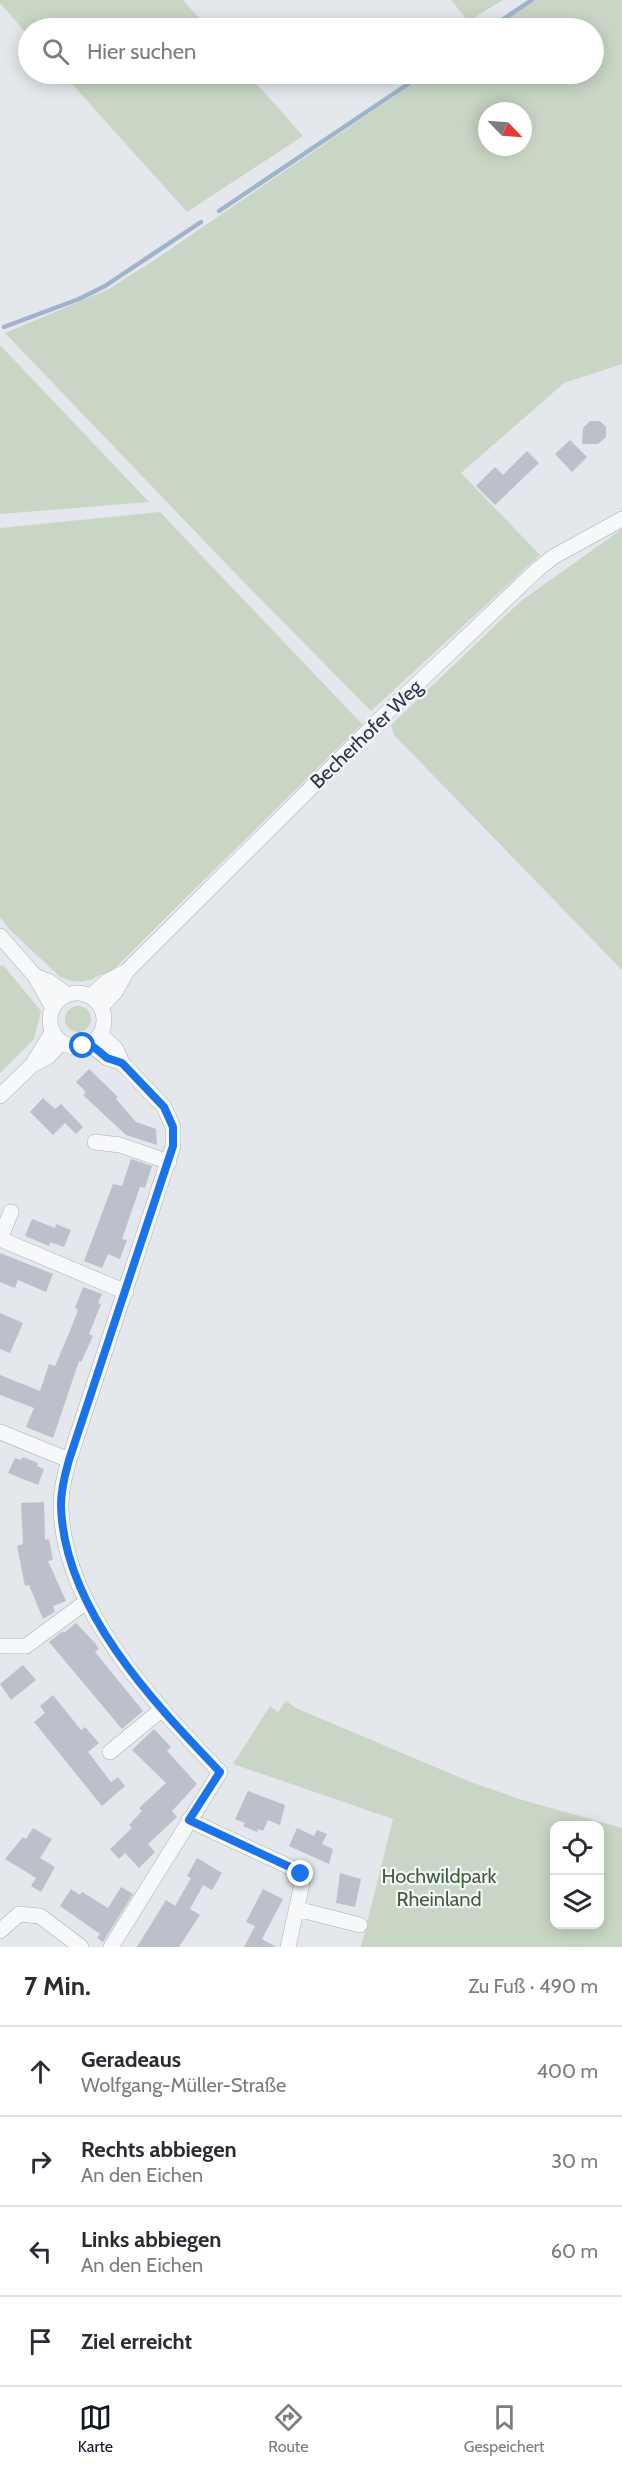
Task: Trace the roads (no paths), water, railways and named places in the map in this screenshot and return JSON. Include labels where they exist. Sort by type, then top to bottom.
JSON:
[{"type":"street","name":"Becherhofer Weg","points":[[96,1001],[116,991],[127,970],[376,723],[530,577],[553,557],[622,519]]},
{"type":"street","points":[[0,936],[35,976],[53,1008],[51,1023],[57,1036],[76,1047],[95,1039],[104,1020],[96,1001],[83,993],[67,995],[53,1008]]},
{"type":"street","points":[[35,976],[50,982],[67,995]]},
{"type":"street","points":[[0,1096],[32,1065],[57,1036]]},
{"type":"street","points":[[95,1039],[107,1058],[122,1063],[164,1107],[173,1127],[173,1146],[69,1460],[61,1504],[65,1543],[68,1558],[86,1602],[123,1659],[161,1710],[220,1772],[111,1947]]},
{"type":"street","points":[[95,1142],[120,1145],[169,1162]]},
{"type":"street","points":[[11,1212],[0,1239],[126,1292]]},
{"type":"street","points":[[0,1432],[69,1460]]},
{"type":"street","points":[[3,1646],[26,1646],[86,1602]]},
{"type":"street","points":[[110,1752],[161,1710]]},
{"type":"street","points":[[189,1820],[301,1874],[302,1884],[288,1947]]},
{"type":"street","points":[[297,1909],[360,1925]]},
{"type":"street","points":[[0,1931],[19,1914],[40,1916],[81,1947]]},
{"type":"waterway","points":[[505,18],[532,0]]},
{"type":"waterway","points":[[219,211],[408,84]]},
{"type":"waterway","points":[[4,327],[79,299],[105,286],[201,222]]},
{"type":"park label","name":"Hochwildpark Rheinland","points":[[439,1888]]}]
